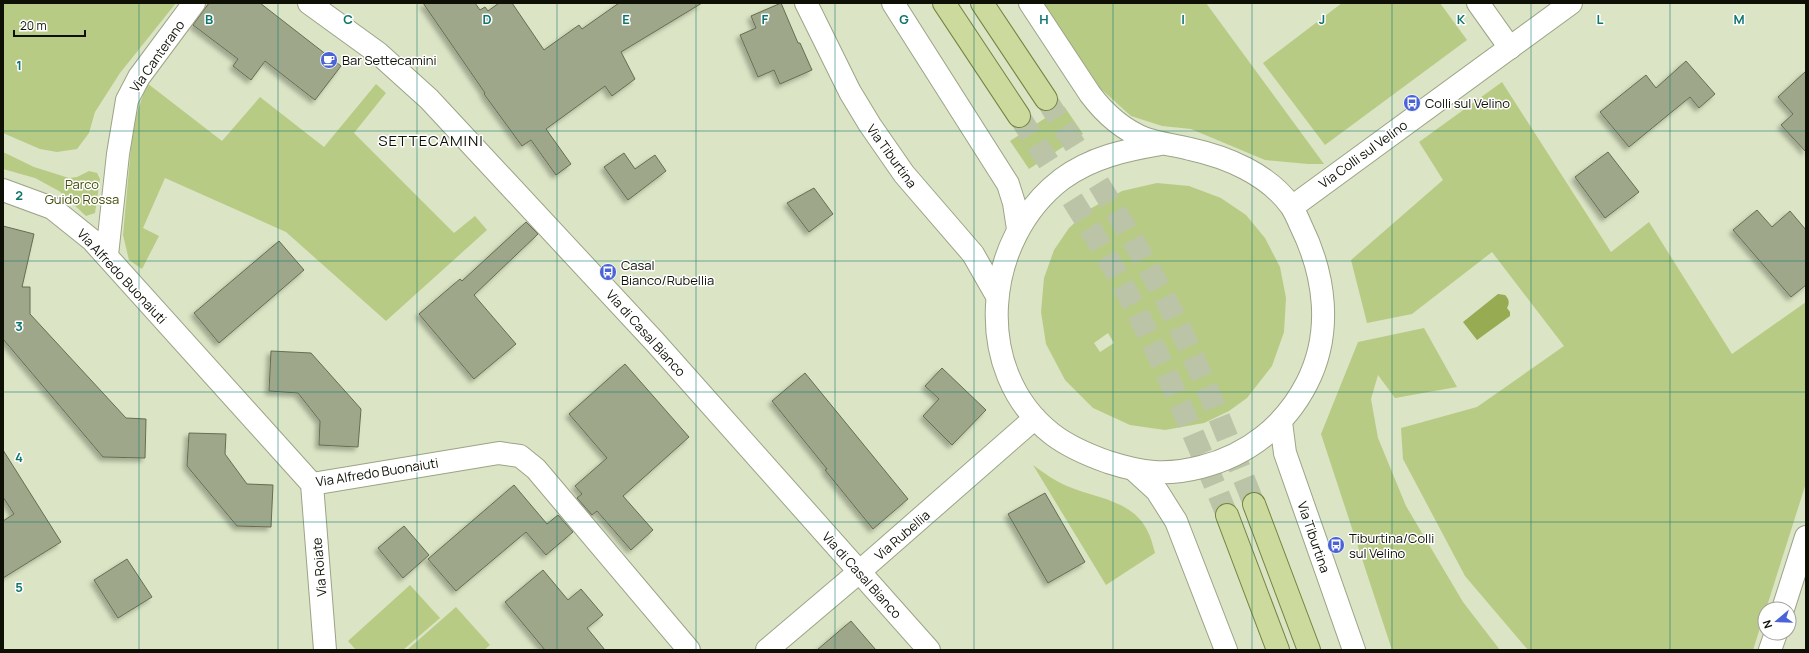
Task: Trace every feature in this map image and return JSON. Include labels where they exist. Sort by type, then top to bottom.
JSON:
[{"type":"main road","points":[[944,3],[1019,116]]},
{"type":"main road","points":[[982,3],[1046,99]]},
{"type":"main road","points":[[1254,504],[1310,650]]},
{"type":"main road","points":[[1227,515],[1278,650]]},
{"type":"street","name":"Via Canterano","points":[[107,255],[118,154],[127,100],[140,77],[194,3]]},
{"type":"street","name":"Via di Casal Bianco","points":[[309,3],[378,53],[429,99],[655,342],[929,650]]},
{"type":"street","name":"Via Tiburtina","points":[[806,3],[850,92],[870,125],[908,179],[969,248],[998,296]]},
{"type":"street","points":[[892,3],[1008,184],[1014,203],[1018,229]]},
{"type":"street","points":[[1030,3],[1083,84],[1103,110],[1129,131],[1161,144],[1214,155],[1238,164],[1279,192],[1292,206],[1310,245],[1317,269],[1322,292],[1324,323],[1319,350],[1311,375],[1298,401],[1281,422],[1259,441],[1239,453],[1213,464],[1188,471],[1165,473],[1134,470],[1083,452],[1068,445],[1053,435],[1035,418],[1022,400],[1005,367],[997,328],[998,296],[1002,267],[1018,229],[1044,196],[1072,172],[1096,159],[1110,154],[1161,144]]},
{"type":"street","points":[[1478,3],[1510,48]]},
{"type":"street","name":"Via Colli sul Velino","points":[[1292,206],[1571,3]]},
{"type":"street","name":"Via Alfredo Buonaiuti","points":[[3,190],[52,208],[86,235],[107,255],[312,484],[499,453],[520,456],[536,469],[688,650]]},
{"type":"street","name":"Via Rubellia","points":[[767,650],[859,572],[1035,418]]},
{"type":"street","name":"Via Tiburtina","points":[[1281,422],[1288,460],[1354,650]]},
{"type":"street","points":[[1134,470],[1157,491],[1176,521],[1226,650]]},
{"type":"street","name":"Via Roiate","points":[[312,484],[325,650]]},
{"type":"street","points":[[1786,601],[1806,537]]},
{"type":"green space","name":"Parco Guido Rossa","points":[[3,3],[176,3],[120,73],[95,112],[89,133],[77,149],[57,152],[40,149],[3,133]]},
{"type":"green space","points":[[1043,3],[1206,3],[1324,164],[1265,160],[1191,129],[1162,126],[1131,116],[1100,88]]},
{"type":"green space","points":[[1342,3],[1440,3],[1467,40],[1325,145],[1263,63]]},
{"type":"green space","points":[[1502,82],[1611,252],[1649,222],[1732,354],[1806,302],[1806,483],[1769,601],[1757,601],[1757,637],[1753,650],[1528,650],[1465,576],[1403,459],[1401,428],[1477,407],[1564,346],[1492,252],[1412,314],[1367,323],[1351,260],[1443,180],[1419,142]]},
{"type":"green space","points":[[147,83],[222,141],[260,97],[324,147],[376,84],[386,93],[354,133],[454,233],[475,216],[487,230],[386,321],[286,232],[165,178],[143,228],[159,236],[142,269],[129,260],[123,235],[133,125]]},
{"type":"green space","points":[[1064,106],[1083,134],[1029,169],[1010,141]]},
{"type":"green space","name":"Parco Guido Rossa","points":[[3,152],[34,167],[69,178],[77,177],[89,171],[97,173],[100,179],[95,213],[86,216],[59,191],[35,178],[3,169]]},
{"type":"green space","points":[[1157,183],[1189,186],[1221,198],[1246,215],[1265,238],[1280,267],[1286,298],[1284,332],[1272,366],[1247,398],[1229,411],[1204,423],[1165,430],[1130,425],[1093,408],[1065,380],[1046,344],[1041,312],[1044,278],[1054,250],[1069,228],[1088,210],[1122,191]],"holes":[[[1108,333],[1114,343],[1100,352],[1094,343]]]},
{"type":"green space","points":[[1424,328],[1457,387],[1395,398],[1378,375],[1371,399],[1378,438],[1406,506],[1463,602],[1500,650],[1392,650],[1321,434],[1358,342]]},
{"type":"green space","points":[[1033,465],[1063,484],[1112,501],[1132,512],[1147,530],[1155,553],[1106,585]]},
{"type":"green space","points":[[410,585],[440,618],[403,650],[356,650],[348,641]]},
{"type":"green space","points":[[456,607],[490,645],[484,650],[407,650]]},
{"type":"shaded area","points":[[1498,294],[1505,295],[1509,301],[1507,308],[1510,312],[1510,316],[1477,340],[1463,322]]},
{"type":"building","points":[[209,3],[260,3],[341,66],[315,100],[265,61],[251,80],[233,66],[238,59],[193,25]]},
{"type":"building","points":[[423,3],[475,3],[480,10],[485,7],[488,11],[499,3],[512,3],[544,50],[579,25],[582,29],[619,3],[702,3],[621,52],[635,79],[612,96],[605,86],[546,129],[571,164],[556,175],[531,140],[522,146],[484,94],[485,93]]},
{"type":"building","points":[[781,3],[798,43],[800,43],[812,70],[780,84],[774,70],[758,77],[740,35],[756,28],[751,16]]},
{"type":"building","points":[[1686,61],[1715,94],[1699,108],[1690,97],[1629,147],[1600,112],[1646,75],[1656,88]]},
{"type":"building","points":[[1806,71],[1806,152],[1781,125],[1793,114],[1778,97]]},
{"type":"building","points":[[1608,152],[1639,192],[1605,218],[1575,177]]},
{"type":"building","points":[[624,153],[635,169],[655,155],[666,171],[628,200],[604,167]]},
{"type":"building","points":[[814,188],[833,214],[809,232],[787,203]]},
{"type":"building","points":[[1757,210],[1772,227],[1790,211],[1806,230],[1806,285],[1791,297],[1733,230]]},
{"type":"building","points":[[526,222],[538,234],[474,295],[516,344],[474,379],[419,314],[460,279],[462,281]]},
{"type":"building","points":[[3,226],[34,234],[22,287],[30,287],[30,314],[126,418],[146,419],[145,458],[103,457],[3,339]]},
{"type":"building","points":[[279,241],[304,270],[219,343],[194,313]]},
{"type":"building","points":[[271,351],[311,353],[361,409],[358,447],[319,445],[320,421],[298,393],[269,391]]},
{"type":"building","points":[[625,364],[689,437],[623,496],[653,530],[631,550],[597,511],[592,515],[577,498],[582,494],[575,486],[607,458],[569,414]]},
{"type":"building","points":[[942,368],[986,410],[952,445],[923,416],[939,399],[925,386]]},
{"type":"building","points":[[805,373],[908,499],[873,529],[772,401]]},
{"type":"building","points":[[189,433],[226,434],[225,454],[247,484],[273,485],[271,527],[237,526],[187,466]]},
{"type":"building","points":[[3,450],[61,542],[3,578],[3,521],[14,514],[3,497]]},
{"type":"building","points":[[514,485],[547,524],[558,515],[573,532],[546,555],[526,532],[456,591],[428,559]]},
{"type":"building","points":[[1045,493],[1085,562],[1048,583],[1008,514]]},
{"type":"building","points":[[404,526],[429,555],[403,578],[378,548]]},
{"type":"building","points":[[127,559],[152,597],[118,618],[94,580]]},
{"type":"building","points":[[543,570],[568,600],[581,589],[603,615],[587,628],[605,650],[545,650],[505,602]]},
{"type":"building","points":[[851,621],[876,650],[817,650]]},
{"type":"tunnel","points":[[1046,99],[1124,226],[1168,304],[1203,378],[1254,504]]},
{"type":"tunnel","points":[[1019,116],[1096,237],[1119,278],[1149,336],[1176,395],[1227,515]]},
{"type":"place","name":"Bar Settecamini","points":[[329,60]]},
{"type":"place","name":"Colli sul Velino","points":[[1412,103]]},
{"type":"place","name":"Casal Bianco/Rubellia","points":[[608,272]]},
{"type":"place","name":"Tiburtina/Colli sul Velino","points":[[1336,545]]},
{"type":"district","name":"SETTECAMINI","points":[[431,140]]}]
